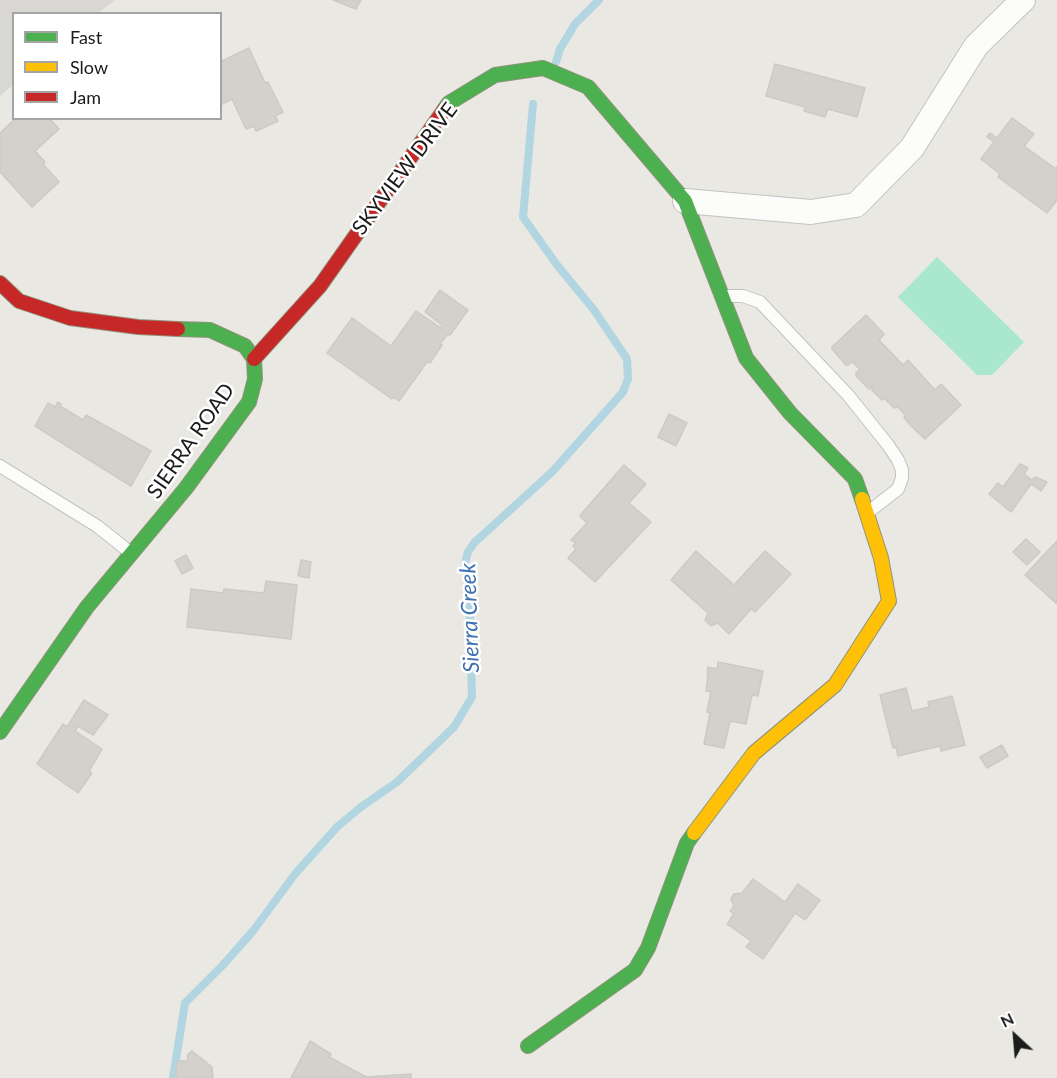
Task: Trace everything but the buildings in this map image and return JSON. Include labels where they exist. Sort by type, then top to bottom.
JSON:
[{"type":"street","points":[[685,201],[811,212],[856,205],[912,148],[976,46],[1023,0]]},
{"type":"street","name":"SKYVIEW DRIVE","points":[[254,359],[320,286],[448,103],[495,75],[543,68],[588,87],[685,201],[746,358],[790,413],[855,479],[881,558],[889,601],[835,685],[754,753],[687,843],[648,948],[635,970],[528,1046]]},
{"type":"street","points":[[0,283],[19,301],[70,318],[138,327],[210,330],[245,346],[254,359]]},
{"type":"street","name":"SIERRA ROAD","points":[[0,732],[87,607],[186,488],[249,402],[255,379],[254,359]]},
{"type":"lane","points":[[722,296],[743,296],[760,302],[848,395],[898,460],[903,478],[898,489],[866,513]]},
{"type":"lane","points":[[0,465],[97,526],[132,554]]},
{"type":"shaded area","points":[[0,0],[115,0],[99,12],[12,12],[12,86],[0,96]]},
{"type":"green space","points":[[937,257],[1024,342],[992,375],[977,375],[898,297]]},
{"type":"waterway","name":"Sierra Creek","points":[[556,62],[560,49],[575,24],[599,0]]},
{"type":"waterway","name":"Sierra Creek","points":[[173,1078],[185,1003],[253,931],[295,874],[337,827],[397,782],[454,727],[472,697],[469,587],[465,563],[468,552],[474,543],[553,471],[623,392],[628,379],[627,359],[594,310],[557,265],[523,217],[533,104]]},
{"type":"traffic: fast","points":[[444,110],[449,103],[495,75],[543,68],[588,87],[685,201],[746,358],[790,413],[855,479],[862,499]]},
{"type":"traffic: fast","points":[[0,732],[87,607],[186,488],[249,402],[255,379],[254,359],[245,346],[210,330],[178,329]]},
{"type":"traffic: fast","points":[[528,1046],[635,970],[648,948],[687,843],[694,833]]},
{"type":"traffic: slow","points":[[694,833],[754,753],[835,685],[889,601],[881,558],[862,499]]},
{"type":"traffic: jam","points":[[254,359],[320,286],[444,110]]},
{"type":"traffic: jam","points":[[0,283],[19,301],[70,318],[138,327],[178,329]]}]
